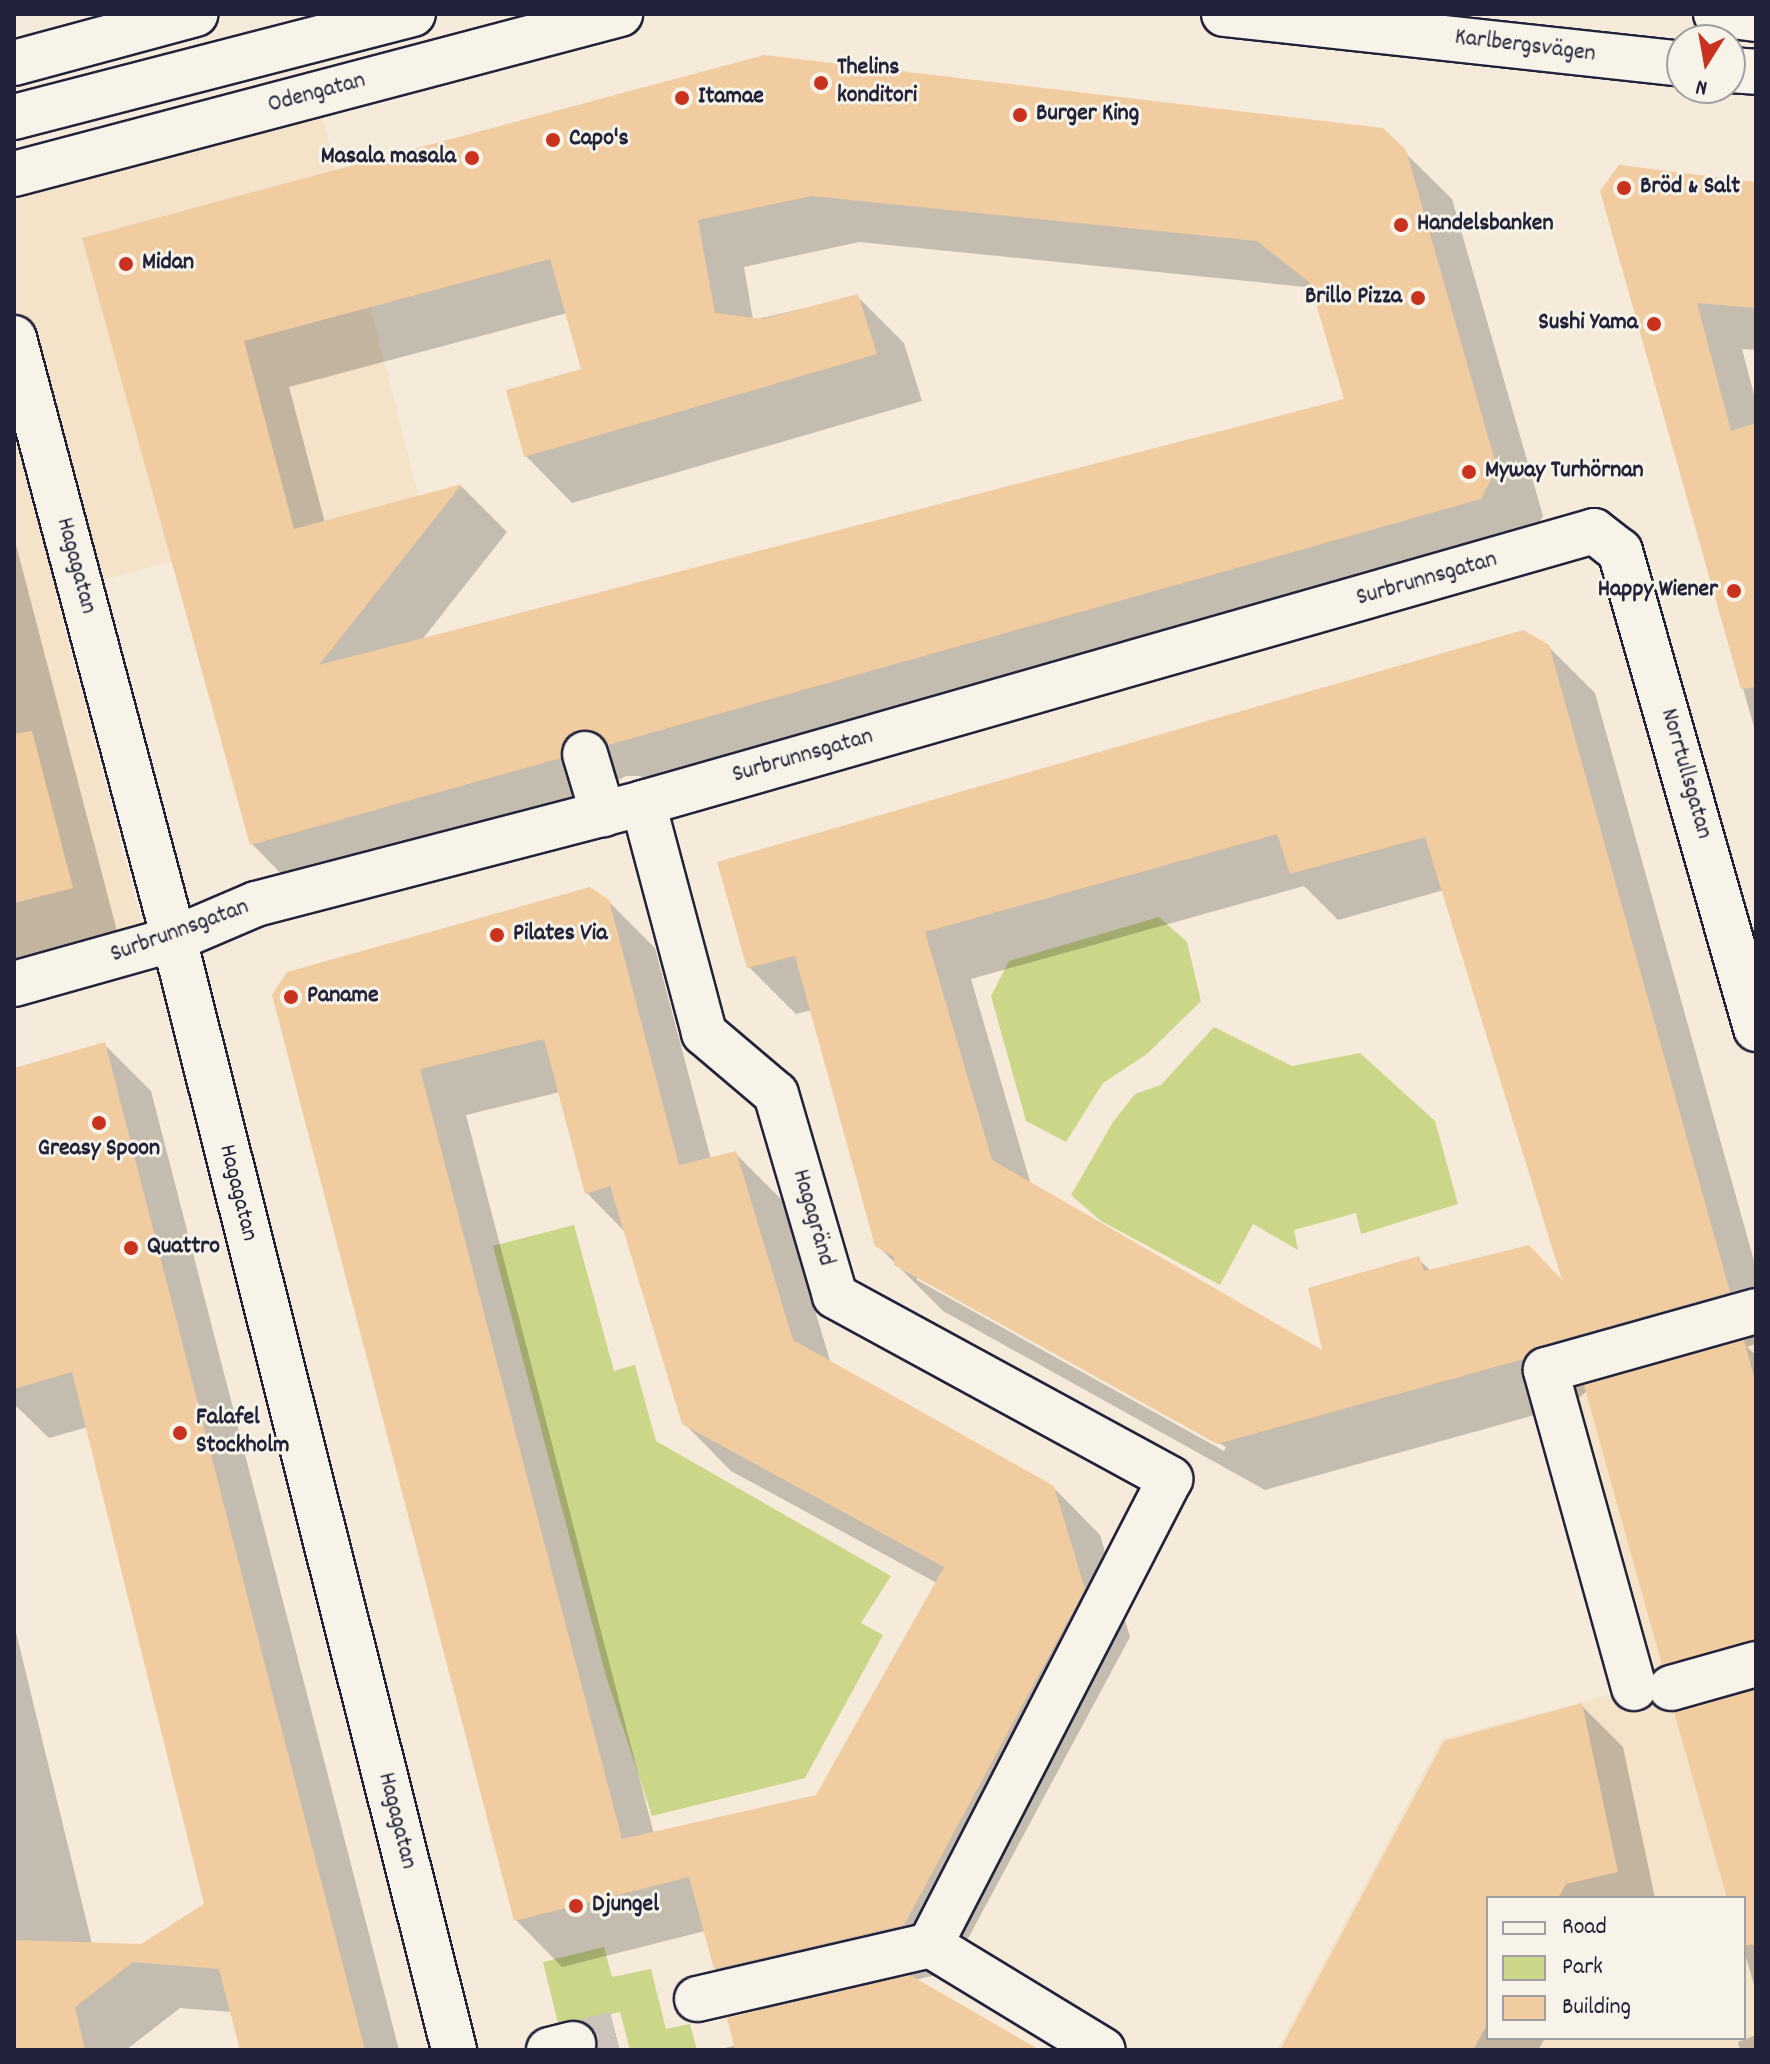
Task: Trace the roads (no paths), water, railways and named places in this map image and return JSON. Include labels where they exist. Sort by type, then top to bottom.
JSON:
[{"type":"street","points":[[14,63],[195,14]]},
{"type":"street","points":[[14,117],[413,14]]},
{"type":"street","name":"Odengatan","points":[[14,174],[620,14]]},
{"type":"street","name":"Karlbergsvägen","points":[[1224,14],[1666,62]]},
{"type":"street","points":[[1716,14],[1756,19]]},
{"type":"street","name":"Hagagatan","points":[[14,338],[174,939],[454,2050]]},
{"type":"street","name":"Surbrunnsgatan","points":[[14,984],[174,939],[256,904],[623,808],[1594,531]]},
{"type":"street","name":"Norrtullsgatan","points":[[1594,531],[1620,551],[1756,1029]]},
{"type":"street","name":"Hagagränd","points":[[585,754],[623,808],[704,1033],[776,1094],[835,1296],[1170,1479],[930,1945]]},
{"type":"street","points":[[1756,1311],[1546,1370],[1652,1688],[1756,1664]]},
{"type":"street","points":[[697,1999],[930,1945],[1103,2050]]},
{"type":"tunnel","points":[[573,2044],[625,2031]]},
{"type":"place","name":"Thelins konditori","points":[[821,83]]},
{"type":"place","name":"Itamae","points":[[682,98]]},
{"type":"place","name":"Burger King","points":[[1020,115]]},
{"type":"place","name":"Capo's","points":[[553,140]]},
{"type":"place","name":"Masala masala","points":[[472,158]]},
{"type":"place","name":"Bröd & Salt","points":[[1624,188]]},
{"type":"place","name":"Handelsbanken","points":[[1401,225]]},
{"type":"place","name":"Midan","points":[[126,264]]},
{"type":"place","name":"Brillo Pizza","points":[[1418,298]]},
{"type":"place","name":"Sushi Yama","points":[[1654,324]]},
{"type":"place","name":"Myway Turhörnan","points":[[1469,472]]},
{"type":"place","name":"Happy Wiener","points":[[1734,591]]},
{"type":"place","name":"Pilates Via","points":[[497,935]]},
{"type":"place","name":"Paname","points":[[291,997]]},
{"type":"place","name":"Greasy Spoon","points":[[99,1123]]},
{"type":"place","name":"Quattro","points":[[131,1248]]},
{"type":"place","name":"Falafel Stockholm","points":[[180,1433]]},
{"type":"place","name":"Djungel","points":[[576,1906]]}]
